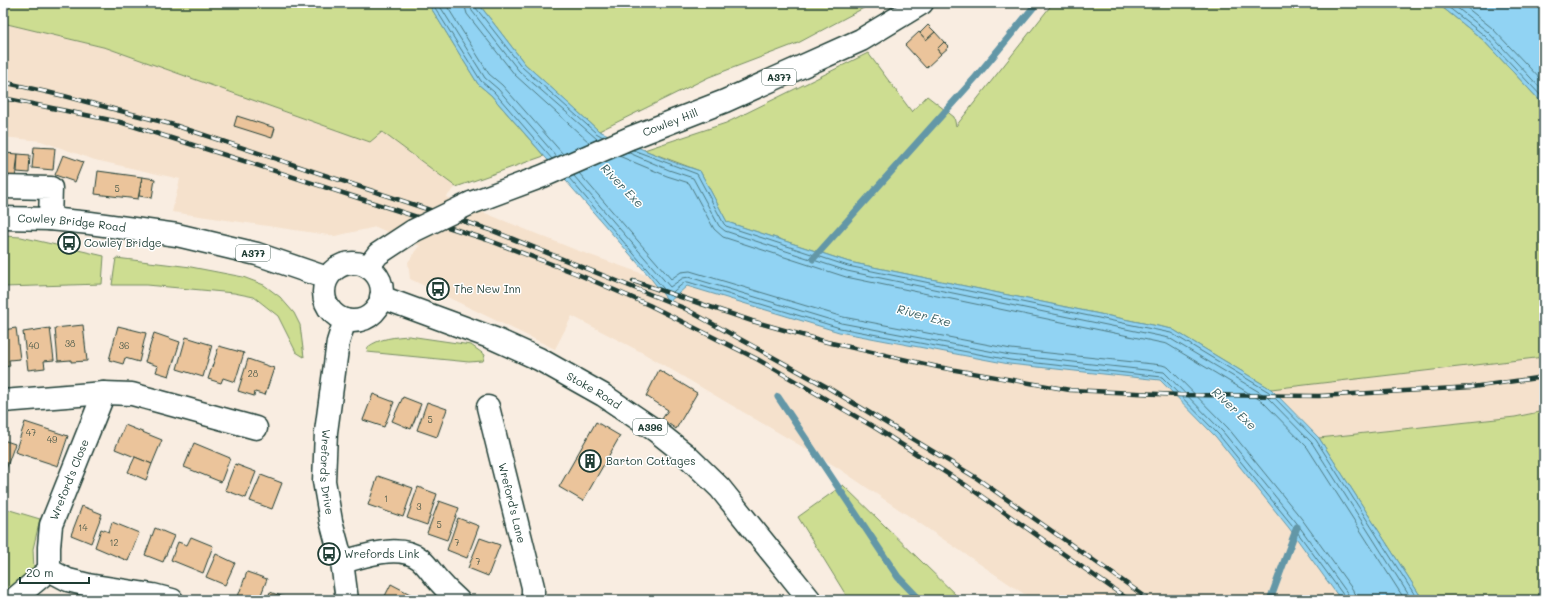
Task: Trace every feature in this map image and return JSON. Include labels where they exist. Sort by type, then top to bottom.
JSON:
[{"type":"main road","name":"Cowley Hill","points":[[368,267],[378,254],[413,231],[471,203],[543,176],[630,138],[725,101],[861,40],[922,3]]},
{"type":"main road","points":[[3,187],[51,188],[50,219]]},
{"type":"main road","name":"Cowley Bridge Road","points":[[3,218],[50,219],[90,223],[177,236],[257,254],[327,278]]},
{"type":"main road","points":[[350,262],[359,263],[375,272],[381,287],[381,297],[373,313],[355,321],[345,320],[334,313],[326,303],[324,295],[324,286],[327,278],[333,270],[340,265],[350,262]]},
{"type":"main road","name":"Stoke Road","points":[[381,297],[495,339],[539,359],[603,395],[656,431],[685,454],[720,488],[810,600]]},
{"type":"main road","name":"Wreford's Drive","points":[[345,320],[338,342],[326,432],[324,481],[331,521],[342,562],[347,600]]},
{"type":"main road","points":[[3,401],[104,393],[132,394],[256,428]]},
{"type":"main road","name":"Wreford's Close","points":[[49,570],[51,525],[104,393]]},
{"type":"main road","name":"Wreford's Lane","points":[[488,407],[533,587],[533,600]]},
{"type":"main road","points":[[342,562],[375,554],[402,552],[411,554],[429,568],[439,581],[458,600]]},
{"type":"main road","points":[[13,600],[49,570],[68,580],[88,585],[153,595],[172,600]]},
{"type":"shaded area","points":[[3,23],[107,48],[370,142],[382,132],[456,187],[446,197],[576,250],[649,276],[669,302],[687,285],[839,332],[1009,364],[1160,380],[1216,437],[1289,528],[1341,600],[1033,600],[835,466],[643,353],[572,316],[555,349],[410,279],[408,262],[420,246],[376,227],[335,236],[172,212],[180,179],[95,160],[41,141],[3,137]]},
{"type":"shaded area","points":[[1544,357],[1544,411],[1515,417],[1319,438],[1271,389]]},
{"type":"green space","points":[[3,3],[428,3],[478,84],[491,95],[544,156],[456,187],[382,132],[370,142],[107,48],[3,23]]},
{"type":"green space","points":[[478,3],[873,3],[798,43],[709,77],[599,131],[525,64]]},
{"type":"green space","points":[[1053,3],[1437,3],[1482,39],[1544,105],[1544,357],[1271,389],[1172,329],[849,262],[727,222],[700,171],[644,150],[726,123],[868,53],[912,112],[927,96],[954,117],[956,126]]},
{"type":"green space","points":[[3,236],[21,237],[104,256],[102,284],[3,287]]},
{"type":"green space","points":[[116,258],[191,267],[243,277],[264,285],[280,297],[294,313],[300,325],[304,357],[296,352],[278,316],[254,297],[234,293],[147,285],[112,285]]},
{"type":"green space","points":[[409,336],[471,345],[485,355],[483,361],[469,362],[367,352],[368,347],[377,342],[388,338]]},
{"type":"green space","points":[[1544,411],[1544,600],[1423,600],[1319,438],[1515,417]]},
{"type":"green space","points":[[843,485],[961,600],[849,600],[798,517]]},
{"type":"green space","points":[[3,508],[40,519],[33,549],[34,570],[3,598]]},
{"type":"water","name":"River Exe","points":[[428,3],[478,3],[525,64],[599,131],[673,162],[700,171],[727,222],[849,262],[1172,329],[1271,389],[1319,438],[1423,600],[1341,600],[1289,528],[1216,437],[1160,380],[1009,364],[839,332],[687,286],[669,302],[649,276],[491,95],[478,84]]},
{"type":"water","points":[[1437,3],[1544,3],[1544,105],[1482,39]]},
{"type":"building","points":[[928,25],[935,32],[926,40],[920,33]]},
{"type":"building","points":[[919,32],[926,40],[935,32],[944,42],[937,49],[941,54],[926,68],[905,45]]},
{"type":"building","points":[[944,42],[949,47],[941,54],[937,49]]},
{"type":"building","points":[[237,116],[275,128],[272,138],[234,126]]},
{"type":"building","points":[[34,147],[55,148],[53,170],[32,168]]},
{"type":"building","points":[[3,153],[18,154],[15,180],[3,179]]},
{"type":"building","points":[[18,154],[30,155],[29,173],[17,172]]},
{"type":"building","points":[[63,155],[83,162],[75,182],[55,175]]},
{"type":"building","points":[[98,171],[142,177],[138,199],[95,194]]},
{"type":"building","points":[[142,177],[155,179],[152,198],[139,196]]},
{"type":"building","points":[[83,325],[87,361],[58,361],[55,328]]},
{"type":"building","points":[[118,326],[146,333],[139,362],[125,358],[123,364],[109,360]]},
{"type":"building","points":[[16,328],[20,359],[9,360],[10,366],[3,367],[3,330]]},
{"type":"building","points":[[50,328],[54,360],[44,361],[45,368],[28,370],[23,332]]},
{"type":"building","points":[[154,333],[180,342],[169,376],[156,372],[158,366],[145,362]]},
{"type":"building","points":[[186,337],[212,345],[203,377],[177,369]]},
{"type":"building","points":[[219,346],[244,353],[235,382],[223,378],[221,383],[208,379]]},
{"type":"building","points":[[248,359],[274,368],[265,395],[255,392],[254,396],[238,391]]},
{"type":"building","points":[[659,370],[697,393],[676,429],[662,419],[668,410],[646,396]]},
{"type":"building","points":[[373,394],[394,402],[384,427],[363,420]]},
{"type":"building","points":[[403,397],[421,404],[411,429],[392,421]]},
{"type":"building","points":[[427,402],[447,409],[437,437],[417,430]]},
{"type":"building","points":[[25,422],[68,436],[58,466],[15,452]]},
{"type":"building","name":"Barton Cottages","points":[[596,422],[620,436],[583,501],[559,487]]},
{"type":"building","points":[[125,425],[162,440],[152,464],[115,449]]},
{"type":"building","points":[[3,440],[15,444],[5,472],[3,471]]},
{"type":"building","points":[[194,443],[230,458],[221,482],[184,467]]},
{"type":"building","points":[[135,457],[152,464],[146,480],[128,472]]},
{"type":"building","points":[[235,464],[256,472],[246,498],[225,490]]},
{"type":"building","points":[[261,475],[282,483],[272,509],[250,501]]},
{"type":"building","points":[[378,476],[413,488],[403,517],[368,505]]},
{"type":"building","points":[[418,487],[437,494],[427,525],[407,518]]},
{"type":"building","points":[[439,501],[459,508],[447,540],[427,533]]},
{"type":"building","points":[[82,506],[102,514],[91,543],[71,535]]},
{"type":"building","points":[[458,518],[479,526],[467,558],[447,550]]},
{"type":"building","points":[[112,522],[139,533],[128,561],[95,547],[101,529],[109,532]]},
{"type":"building","points":[[155,528],[174,536],[163,562],[145,555]]},
{"type":"building","points":[[191,537],[213,546],[203,573],[171,560],[178,542],[187,545]]},
{"type":"building","points":[[480,538],[500,545],[488,576],[468,568]]},
{"type":"building","points":[[216,554],[235,563],[225,585],[206,577]]},
{"type":"building","points":[[247,572],[267,579],[259,600],[237,599]]},
{"type":"building","points":[[391,584],[412,595],[409,600],[383,600]]},
{"type":"building","points":[[270,592],[291,600],[267,600]]},
{"type":"waterway","points":[[813,259],[976,77],[1037,3]]},
{"type":"waterway","points":[[778,397],[898,577],[920,600]]},
{"type":"waterway","points":[[1270,600],[1297,527]]},
{"type":"railway","points":[[3,82],[64,96],[174,125],[493,231],[684,308],[827,387],[975,477],[1150,600]]},
{"type":"railway","points":[[3,98],[120,122],[244,161],[488,240],[575,273],[649,305],[757,359],[874,427],[967,486],[1129,600]]},
{"type":"railway","points":[[633,281],[752,321],[827,342],[938,367],[1070,390],[1180,395],[1319,396],[1472,387],[1544,377]]},
{"type":"place","name":"Cowley Bridge","points":[[69,243]]},
{"type":"place","name":"The New Inn","points":[[438,289]]},
{"type":"place","name":"Barton Cottages","points":[[590,461]]},
{"type":"place","name":"Wrefords Link","points":[[329,554]]}]
